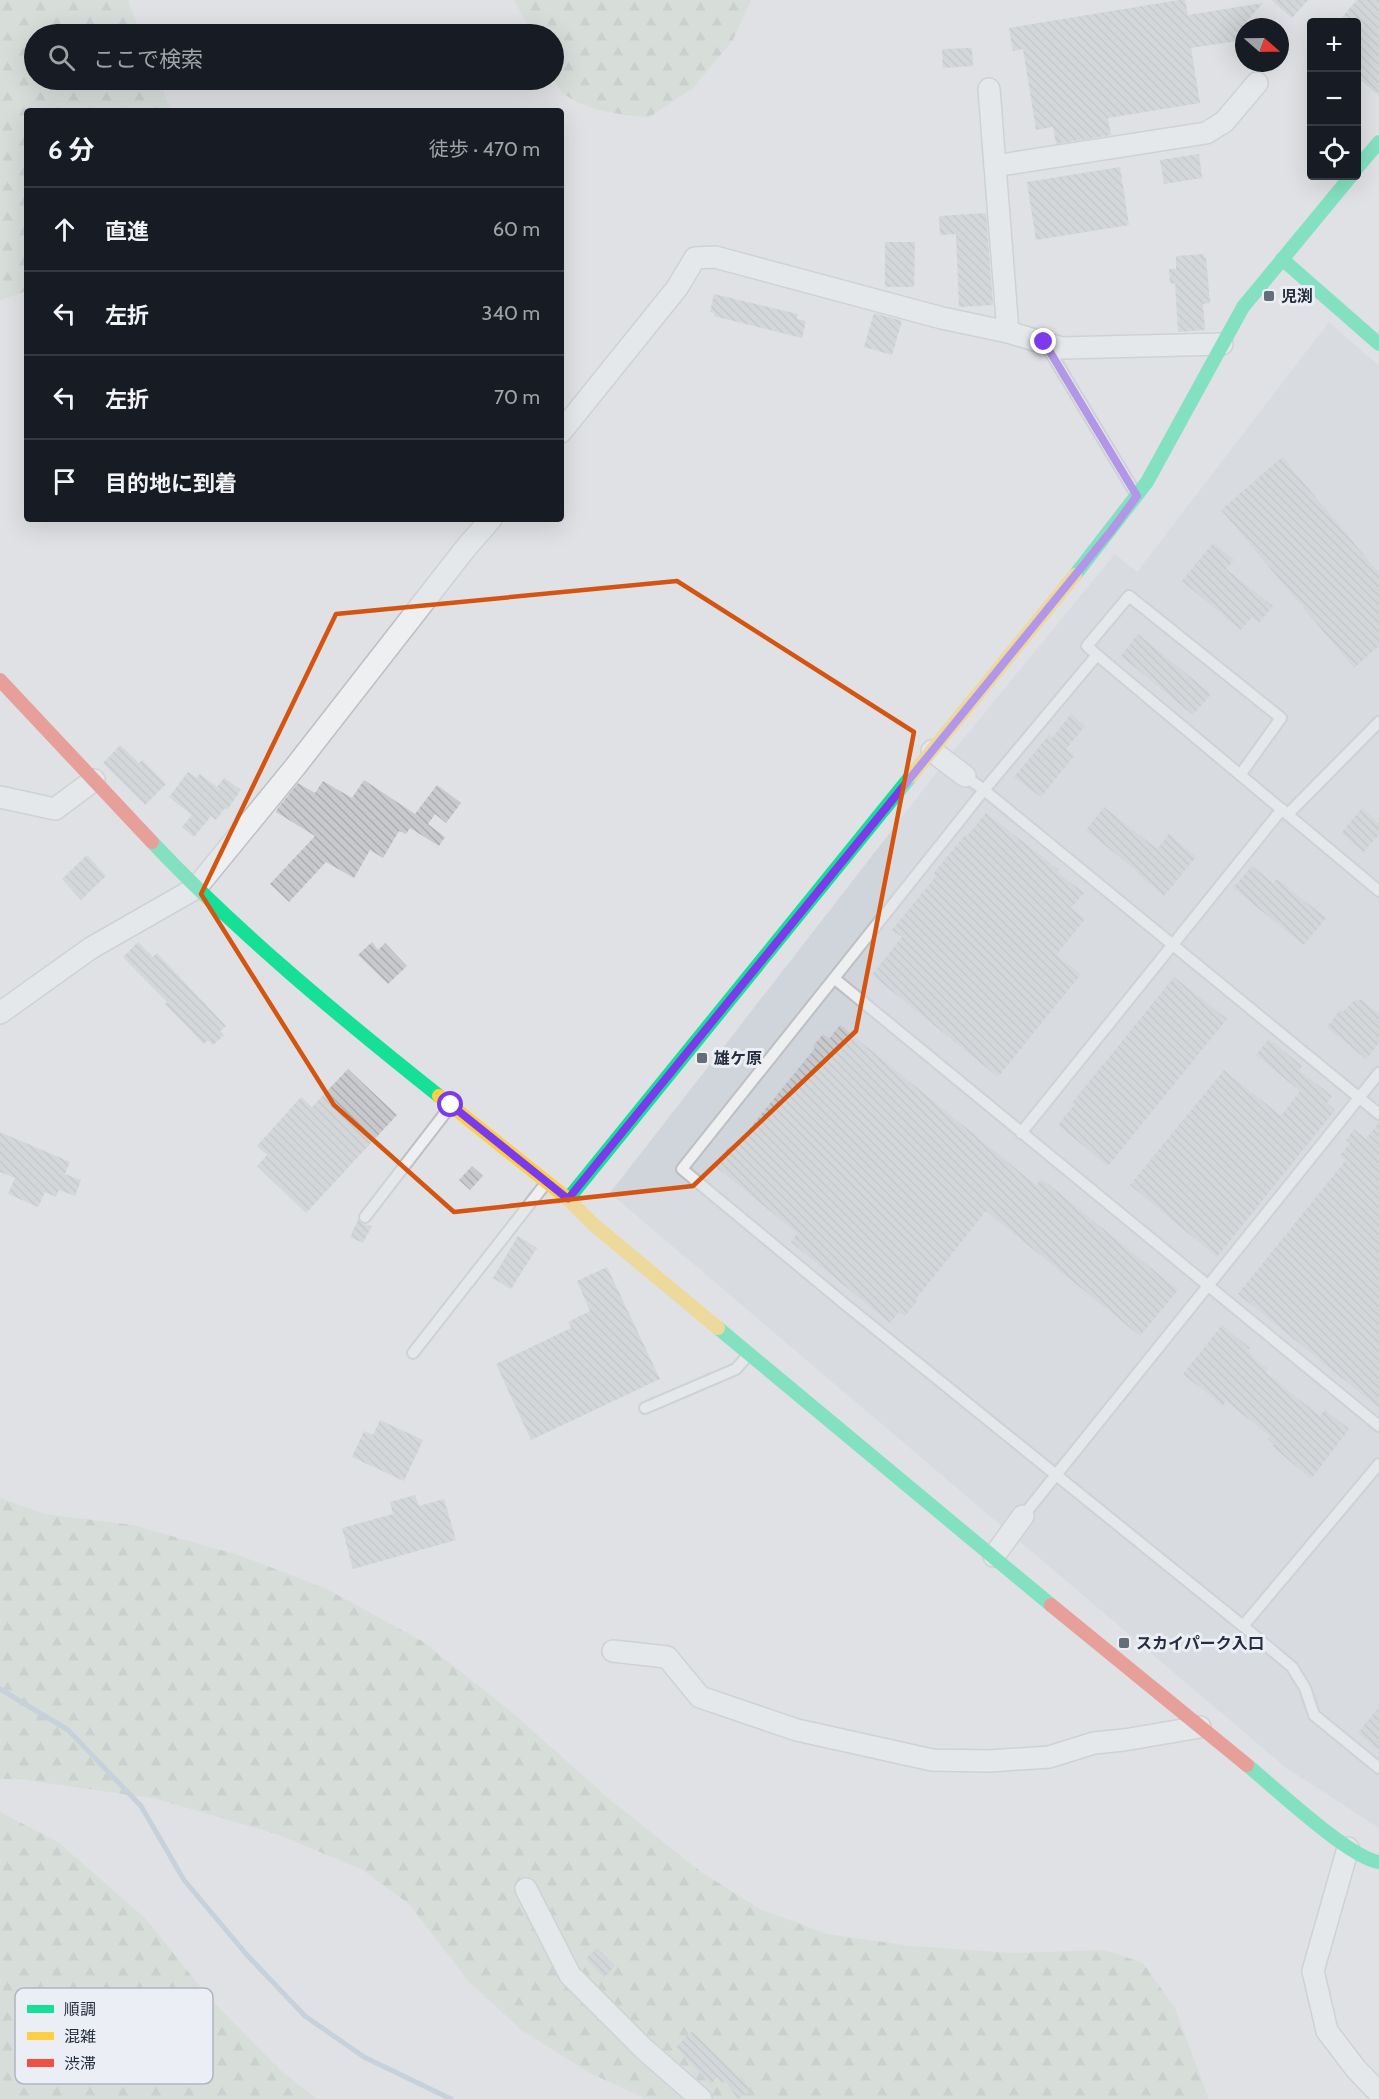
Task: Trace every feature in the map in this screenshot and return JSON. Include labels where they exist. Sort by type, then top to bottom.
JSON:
[{"type":"street","points":[[995,166],[1206,133],[1224,122],[1257,83]]},
{"type":"street","points":[[990,89],[1008,332]]},
{"type":"street","points":[[1361,163],[1379,142]]},
{"type":"street","points":[[568,1199],[1111,531],[1147,482],[1243,307],[1348,180]]},
{"type":"street","points":[[564,428],[677,288],[695,258],[715,257],[1062,348],[1222,344]]},
{"type":"street","points":[[1282,259],[1379,344]]},
{"type":"street","points":[[0,1013],[91,948],[196,888],[295,767],[488,522]]},
{"type":"street","points":[[0,680],[196,888],[314,992],[568,1199],[594,1225],[1348,1848],[1372,1861],[1379,1862]]},
{"type":"street","points":[[932,752],[965,776]]},
{"type":"street","points":[[0,797],[55,809],[93,780]]},
{"type":"street","points":[[994,1556],[1023,1516]]},
{"type":"street","points":[[613,1651],[667,1657],[700,1696],[797,1730],[932,1760],[989,1761],[1049,1757],[1094,1743],[1200,1727]]},
{"type":"street","points":[[1348,1848],[1313,1971],[1327,2031],[1356,2069],[1379,2094]]},
{"type":"street","points":[[525,1889],[570,1975],[644,2049],[701,2099]]},
{"type":"street","points":[[1356,2069],[1368,2099]]},
{"type":"lane","points":[[1044,342],[1137,496]]},
{"type":"lane","points":[[1240,775],[1281,718],[1129,596],[1087,646],[1240,775],[1379,891]]},
{"type":"lane","points":[[1097,655],[984,790],[682,1168],[1292,1667],[1305,1688],[1314,1716],[1379,1768]]},
{"type":"lane","points":[[1021,1133],[1172,944],[1285,812],[1379,722]]},
{"type":"lane","points":[[965,776],[1379,1114]]},
{"type":"lane","points":[[835,979],[1379,1426]]},
{"type":"lane","points":[[1023,1516],[1379,1073]]},
{"type":"lane","points":[[365,1217],[451,1105]]},
{"type":"lane","points":[[413,1353],[547,1182]]},
{"type":"lane","points":[[645,1408],[736,1369],[750,1354]]},
{"type":"lane","points":[[1243,1626],[1379,1464]]},
{"type":"highlighted area","points":[[677,581],[914,732],[856,1031],[693,1186],[454,1212],[334,1105],[201,894],[336,614]]},
{"type":"shaded area","points":[[1329,322],[1379,366],[1379,1828],[1285,1767],[610,1193],[955,749],[1115,554],[1137,572]]},
{"type":"green space","points":[[0,0],[128,0],[137,24],[24,24],[24,90],[163,90],[170,108],[24,108],[24,292],[0,300]]},
{"type":"green space","points":[[514,0],[751,0],[733,40],[693,88],[648,118],[609,112],[568,97],[561,90],[564,90],[564,24],[527,24]]},
{"type":"green space","points":[[0,1498],[45,1514],[133,1525],[238,1555],[325,1588],[422,1641],[515,1715],[608,1798],[701,1872],[760,1909],[827,1934],[911,1946],[1013,1953],[1104,1950],[1143,1963],[1175,2008],[1209,2099],[646,2099],[590,2073],[523,2031],[469,1982],[409,1904],[363,1870],[279,1835],[157,1799],[19,1779],[0,1779]]},
{"type":"green space","points":[[0,1812],[58,1842],[145,1918],[201,1988],[15,1988],[15,2084],[213,2084],[213,2001],[280,2070],[317,2099],[0,2099]]},
{"type":"building","points":[[1179,0],[1185,0],[1188,15],[1263,3],[1250,18],[1235,18],[1235,41],[1191,48],[1200,103],[1108,118],[1111,135],[1056,144],[1053,127],[1036,130],[1023,49],[1013,51],[1009,28]]},
{"type":"building","points":[[1271,0],[1308,0],[1292,18]]},
{"type":"building","points":[[1357,0],[1379,0],[1379,96],[1361,80],[1361,18],[1341,18]]},
{"type":"building","points":[[972,48],[973,66],[943,68],[942,49]]},
{"type":"building","points":[[1199,154],[1202,178],[1164,184],[1160,160]]},
{"type":"building","points":[[1120,167],[1129,225],[1036,240],[1027,182]]},
{"type":"building","points":[[986,213],[993,305],[959,307],[956,234],[940,235],[939,216]]},
{"type":"building","points":[[885,242],[915,242],[914,287],[885,287]]},
{"type":"building","points":[[1204,254],[1210,303],[1203,304],[1205,330],[1178,332],[1175,283],[1170,284],[1169,269],[1176,269],[1176,256]]},
{"type":"building","points":[[714,294],[798,314],[797,319],[806,321],[802,338],[714,316],[715,313],[710,312]]},
{"type":"building","points":[[874,313],[902,321],[892,355],[864,347]]},
{"type":"building","points":[[1282,457],[1379,573],[1379,646],[1354,668],[1221,510]]},
{"type":"building","points":[[1213,543],[1234,560],[1226,569],[1273,606],[1259,623],[1252,617],[1241,630],[1182,581]]},
{"type":"building","points":[[1138,634],[1211,694],[1193,715],[1121,656]]},
{"type":"building","points":[[1071,714],[1085,726],[1066,749],[1074,756],[1041,797],[1014,777],[1049,735],[1052,738]]},
{"type":"building","points":[[120,745],[139,763],[142,760],[166,784],[145,805],[103,763]]},
{"type":"building","points":[[188,772],[197,778],[200,774],[217,787],[224,778],[241,790],[227,810],[225,808],[216,820],[211,816],[194,837],[182,827],[192,815],[169,797]]},
{"type":"building","points":[[364,780],[415,814],[437,785],[461,803],[446,823],[435,814],[428,824],[445,837],[439,846],[410,828],[406,834],[399,831],[383,858],[370,850],[354,878],[326,862],[289,902],[270,884],[315,836],[276,812],[278,808],[298,783],[315,793],[323,781],[352,798]]},
{"type":"building","points":[[1104,807],[1157,849],[1169,834],[1196,857],[1164,896],[1086,830]]},
{"type":"building","points":[[1362,808],[1379,823],[1379,834],[1364,852],[1341,833]]},
{"type":"building","points":[[986,813],[1059,870],[1057,872],[1084,893],[1071,908],[1085,919],[1056,955],[1081,974],[998,1077],[872,975],[902,937],[892,930],[936,876],[933,874]]},
{"type":"building","points":[[87,855],[106,876],[81,900],[62,879]]},
{"type":"building","points":[[1252,866],[1273,883],[1277,879],[1326,918],[1304,945],[1233,888]]},
{"type":"building","points":[[138,942],[153,957],[157,953],[226,1026],[220,1031],[224,1035],[213,1045],[208,1040],[204,1044],[123,957]]},
{"type":"building","points":[[372,942],[378,950],[385,943],[407,966],[388,984],[358,955]]},
{"type":"building","points":[[1174,977],[1227,1019],[1108,1166],[1058,1125],[1074,1105],[1072,1103]]},
{"type":"building","points":[[1356,999],[1358,1001],[1360,999],[1379,1014],[1379,1043],[1366,1059],[1327,1027],[1340,1010],[1343,1012]]},
{"type":"building","points":[[840,1025],[1036,1185],[1042,1179],[1178,1290],[1140,1336],[986,1211],[905,1316],[899,1312],[890,1323],[791,1242],[797,1233],[714,1165],[729,1147],[733,1149],[815,1048],[813,1046],[823,1034],[829,1039]]},
{"type":"building","points":[[1269,1039],[1302,1066],[1299,1070],[1332,1096],[1327,1103],[1335,1110],[1217,1257],[1130,1185],[1224,1070],[1281,1116],[1300,1091],[1256,1055]]},
{"type":"building","points":[[348,1069],[397,1115],[306,1213],[257,1166],[267,1155],[257,1146],[301,1097],[312,1107]]},
{"type":"building","points":[[1379,1122],[1379,1408],[1238,1294],[1346,1160],[1340,1155],[1350,1143],[1346,1140],[1354,1129],[1366,1139]]},
{"type":"building","points":[[0,1132],[70,1162],[65,1174],[81,1180],[75,1196],[59,1190],[56,1197],[45,1192],[38,1207],[8,1194],[15,1178],[0,1172]]},
{"type":"building","points":[[472,1166],[483,1176],[470,1190],[459,1180]]},
{"type":"building","points":[[358,1220],[372,1226],[363,1243],[350,1237]]},
{"type":"building","points":[[518,1236],[537,1248],[511,1289],[493,1278]]},
{"type":"building","points":[[607,1267],[660,1379],[531,1440],[496,1364],[571,1328],[568,1322],[590,1311],[577,1281]]},
{"type":"building","points":[[1222,1325],[1250,1348],[1248,1351],[1250,1355],[1268,1369],[1265,1372],[1320,1416],[1325,1410],[1349,1429],[1311,1479],[1272,1446],[1274,1444],[1268,1439],[1270,1436],[1226,1401],[1223,1406],[1183,1374]]},
{"type":"building","points":[[380,1420],[423,1440],[404,1481],[352,1457],[364,1431],[373,1435]]},
{"type":"building","points":[[415,1495],[419,1506],[444,1499],[456,1540],[353,1569],[342,1528],[393,1514],[390,1502]]},
{"type":"building","points":[[1379,1707],[1379,1751],[1358,1733]]},
{"type":"building","points":[[597,1948],[615,1966],[604,1978],[586,1959]]},
{"type":"building","points":[[692,2031],[740,2078],[742,2077],[751,2091],[738,2099],[725,2081],[723,2083],[717,2077],[711,2084],[692,2065],[676,2047]]},
{"type":"waterway","points":[[0,1689],[68,1730],[141,1806],[184,1880],[247,1955],[305,2016],[364,2057],[451,2099]]},
{"type":"traffic: fast","points":[[1361,163],[1379,142]]},
{"type":"traffic: fast","points":[[1075,575],[1147,482],[1243,307],[1348,180]]},
{"type":"traffic: fast","points":[[1282,259],[1379,344]]},
{"type":"traffic: fast","points":[[568,1199],[911,776]]},
{"type":"traffic: fast","points":[[152,842],[255,942],[439,1096]]},
{"type":"traffic: fast","points":[[718,1328],[1051,1605]]},
{"type":"traffic: fast","points":[[1247,1765],[1331,1835],[1366,1858],[1379,1862]]},
{"type":"traffic: slow","points":[[911,776],[1075,575]]},
{"type":"traffic: slow","points":[[439,1096],[568,1199],[594,1225],[718,1328]]},
{"type":"traffic: jam","points":[[0,680],[152,842]]},
{"type":"traffic: jam","points":[[1051,1605],[1247,1765]]},
{"type":"place","name":"児渕","points":[[1269,296]]},
{"type":"place","name":"雄ケ原","points":[[702,1058]]},
{"type":"place","name":"スカイパーク入口","points":[[1124,1643]]},
{"type":"route","points":[[451,1105],[568,1199],[1111,531],[1137,496],[1044,342]]}]
